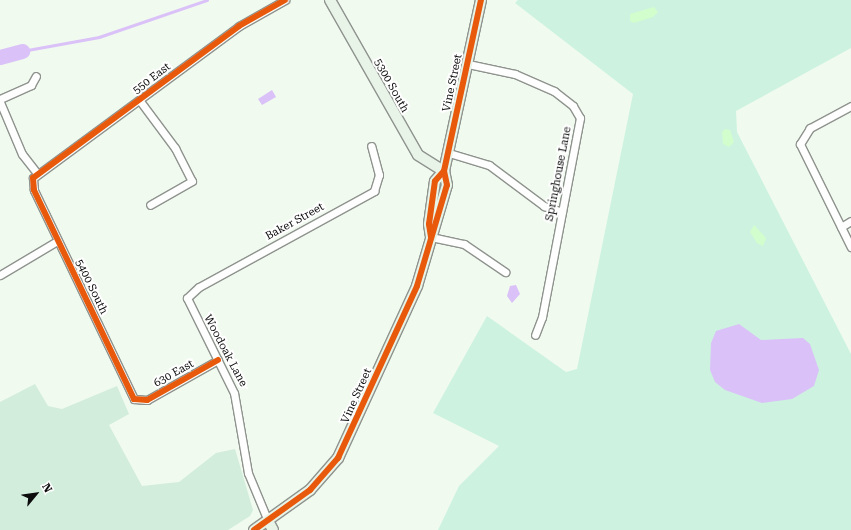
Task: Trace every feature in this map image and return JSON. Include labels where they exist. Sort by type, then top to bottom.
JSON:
[{"type":"main road","name":"5300 South","points":[[330,0],[418,155],[444,171]]},
{"type":"main road","name":"Vine Street","points":[[254,530],[270,526],[310,490],[338,458],[417,286],[447,185],[444,171],[481,0]]},
{"type":"street","name":"550 East","points":[[35,175],[140,101],[244,23],[285,0]]},
{"type":"street","name":"Springhouse Lane","points":[[468,64],[515,74],[554,92],[576,109],[580,124],[542,317],[535,335]]},
{"type":"street","points":[[0,99],[31,85],[36,76]]},
{"type":"street","points":[[140,101],[175,148],[192,181],[150,206]]},
{"type":"street","points":[[0,102],[22,154],[35,175]]},
{"type":"street","points":[[851,106],[810,128],[801,140],[802,154],[851,247]]},
{"type":"street","name":"Baker Street","points":[[187,298],[199,287],[374,191],[379,175],[371,146]]},
{"type":"street","points":[[449,152],[489,165],[544,206],[562,212]]},
{"type":"street","name":"5400 South","points":[[35,175],[34,190],[57,241],[132,396],[138,401]]},
{"type":"street","points":[[840,227],[851,221]]},
{"type":"street","points":[[432,237],[464,244],[505,272]]},
{"type":"street","points":[[0,275],[57,241]]},
{"type":"street","name":"Woodoak Lane","points":[[187,298],[238,404],[248,474],[270,526]]},
{"type":"street","name":"630 East","points":[[138,401],[218,360]]},
{"type":"shaded area","points":[[518,0],[851,0],[851,48],[736,111],[737,132],[851,354],[851,530],[438,530],[459,486],[499,446],[433,413],[487,316],[566,372],[577,369],[633,94],[515,3]]},
{"type":"shaded area","points":[[272,90],[276,97],[262,105],[258,99]]},
{"type":"shaded area","points":[[516,285],[520,294],[512,303],[507,296],[510,286]]},
{"type":"shaded area","points":[[739,324],[761,340],[803,338],[810,344],[819,370],[814,386],[792,399],[762,403],[725,390],[715,382],[710,370],[711,343],[716,331]]},
{"type":"shaded area","points":[[35,384],[48,406],[62,409],[117,386],[129,414],[109,425],[142,486],[179,482],[216,453],[235,449],[253,510],[250,516],[228,530],[0,530],[0,402]]},
{"type":"sand","points":[[654,7],[658,12],[653,17],[634,23],[630,21],[630,14]]},
{"type":"sand","points":[[725,129],[730,130],[734,142],[729,147],[723,144],[722,132]]},
{"type":"sand","points":[[754,225],[766,238],[763,246],[757,243],[750,232]]},
{"type":"waterway","points":[[22,51],[99,37],[207,0]]},
{"type":"waterway","points":[[0,57],[22,51]]},
{"type":"cycle path","points":[[218,360],[147,400],[134,399],[34,190],[33,178],[239,26],[285,0]]},
{"type":"cycle path","points":[[254,530],[310,490],[338,458],[417,286],[447,185],[444,171],[481,0]]},
{"type":"cycle path","points":[[431,237],[429,224],[435,181],[444,171]]}]
